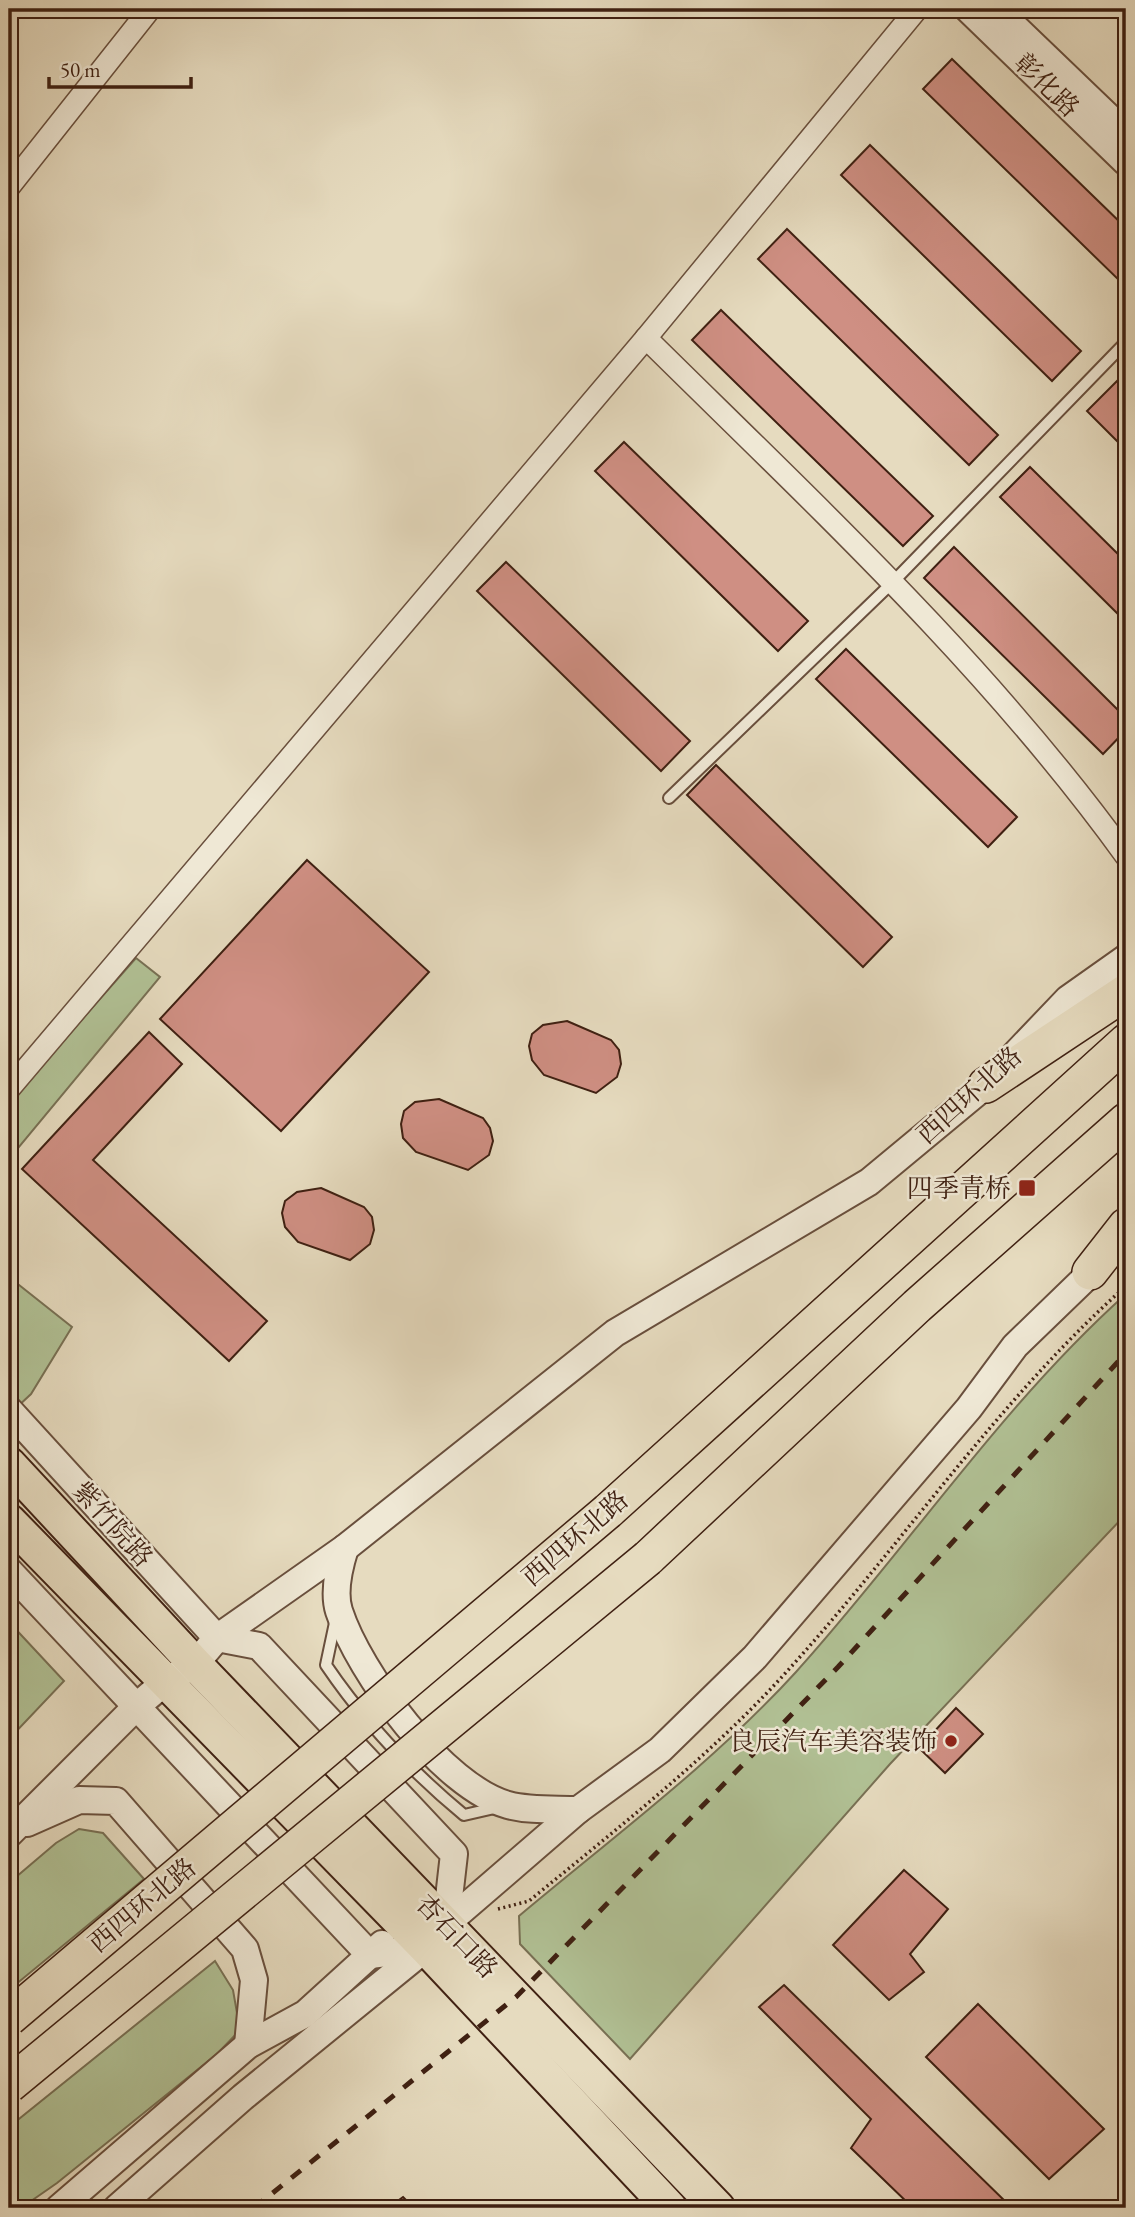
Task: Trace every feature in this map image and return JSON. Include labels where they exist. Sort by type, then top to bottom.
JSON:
[{"type":"highway","points":[[986,1085],[1126,992]]},
{"type":"highway","name":"西四环北路","points":[[9,2018],[608,1511],[1126,1042]]},
{"type":"highway","name":"西四环北路","points":[[9,2085],[648,1558],[917,1306],[1126,1121]]},
{"type":"highway","points":[[1090,1272],[1126,1226]]},
{"type":"main road","name":"紫竹院路","points":[[9,1464],[195,1664]]},
{"type":"main road","points":[[9,1521],[165,1682]]},
{"type":"main road","name":"杏石口路","points":[[195,1664],[436,1936],[670,2208]]},
{"type":"main road","name":"杏石口路","points":[[165,1682],[401,1924],[436,1936],[718,2208]]},
{"type":"street","points":[[9,187],[150,9]]},
{"type":"street","points":[[9,1088],[646,338],[917,9]]},
{"type":"street","name":"彰化路","points":[[968,9],[1126,162]]},
{"type":"street","name":"彰化路","points":[[996,9],[1126,134]]},
{"type":"street","points":[[646,338],[893,582],[1074,783],[1126,856]]},
{"type":"street","name":"西四环北路","points":[[11,1832],[137,1706],[165,1682],[195,1664],[217,1638],[345,1548],[615,1333],[869,1182],[986,1085],[1068,999],[1126,958]]},
{"type":"street","points":[[117,2208],[243,2097],[436,1936],[578,1810],[660,1750],[755,1657],[969,1408],[1015,1346],[1090,1272],[1126,1241]]},
{"type":"street","name":"紫竹院路","points":[[9,1410],[217,1638]]},
{"type":"street","points":[[345,1548],[338,1569],[338,1609],[359,1659],[403,1721],[456,1776],[507,1805],[578,1810]]},
{"type":"street","points":[[9,1571],[370,1955]]},
{"type":"street","points":[[217,1638],[259,1646],[454,1854],[436,1936]]},
{"type":"street","points":[[11,1832],[79,1800],[116,1801],[245,1949],[254,1980],[248,2045]]},
{"type":"street","points":[[243,2097],[305,2014],[401,1924]]},
{"type":"street","points":[[370,1955],[436,1936]]},
{"type":"street","points":[[59,2208],[248,2045],[305,2014]]},
{"type":"lane","points":[[669,798],[893,582],[1126,342]]},
{"type":"green space","points":[[136,958],[160,977],[18,1148],[9,1164],[9,1102]]},
{"type":"green space","points":[[9,1277],[72,1327],[31,1394],[15,1409],[9,1402]]},
{"type":"green space","points":[[1126,1294],[1126,1514],[890,1764],[630,2059],[520,1944],[519,1916],[697,1768],[764,1705],[837,1625],[1037,1383]]},
{"type":"green space","points":[[9,1622],[64,1681],[9,1739]]},
{"type":"green space","points":[[79,1829],[103,1833],[144,1879],[9,1990],[9,1883],[56,1843]]},
{"type":"green space","points":[[215,1961],[233,1990],[240,2030],[217,2054],[57,2183],[21,2208],[9,2208],[9,2127]]},
{"type":"building","points":[[952,59],[1126,228],[1126,287],[923,89]]},
{"type":"building","points":[[870,145],[1081,351],[1052,381],[841,175]]},
{"type":"building","points":[[787,229],[998,435],[969,465],[758,259]]},
{"type":"building","points":[[721,310],[933,516],[903,546],[692,340]]},
{"type":"building","points":[[1117,381],[1126,391],[1126,450],[1087,411]]},
{"type":"building","points":[[624,442],[808,621],[778,651],[595,471]]},
{"type":"building","points":[[1030,467],[1126,562],[1126,622],[1000,497]]},
{"type":"building","points":[[954,547],[1126,718],[1126,730],[1103,754],[924,578]]},
{"type":"building","points":[[506,562],[690,741],[661,771],[477,591]]},
{"type":"building","points":[[846,649],[1017,817],[988,847],[816,679]]},
{"type":"building","points":[[716,765],[892,937],[863,967],[687,795]]},
{"type":"building","points":[[307,860],[429,972],[281,1131],[160,1019]]},
{"type":"building","points":[[567,1021],[611,1040],[619,1050],[621,1064],[617,1077],[596,1093],[544,1075],[532,1060],[529,1046],[532,1034],[543,1025]]},
{"type":"building","points":[[149,1032],[182,1064],[93,1160],[267,1321],[229,1361],[22,1169]]},
{"type":"building","points":[[439,1099],[483,1118],[490,1128],[493,1141],[489,1155],[468,1170],[416,1152],[403,1138],[401,1124],[404,1111],[415,1102]]},
{"type":"building","points":[[321,1188],[364,1207],[372,1217],[374,1230],[370,1244],[350,1260],[298,1242],[285,1227],[282,1213],[285,1201],[297,1192]]},
{"type":"building","name":"良辰汽车美容装饰","points":[[956,1708],[983,1734],[945,1773],[919,1748]]},
{"type":"building","points":[[904,1870],[948,1909],[910,1954],[924,1972],[889,2000],[833,1945]]},
{"type":"building","points":[[784,1985],[1009,2205],[1006,2208],[913,2208],[851,2148],[871,2119],[759,2007]]},
{"type":"building","points":[[978,2004],[1104,2129],[1049,2179],[926,2057]]},
{"type":"building","points":[[403,2197],[414,2208],[388,2208]]},
{"type":"railway","points":[[254,2208],[516,1997],[838,1667],[1126,1353]]},
{"type":"place","name":"四季青桥","points":[[1027,1188]]},
{"type":"place","name":"良辰汽车美容装饰","points":[[951,1741]]}]
